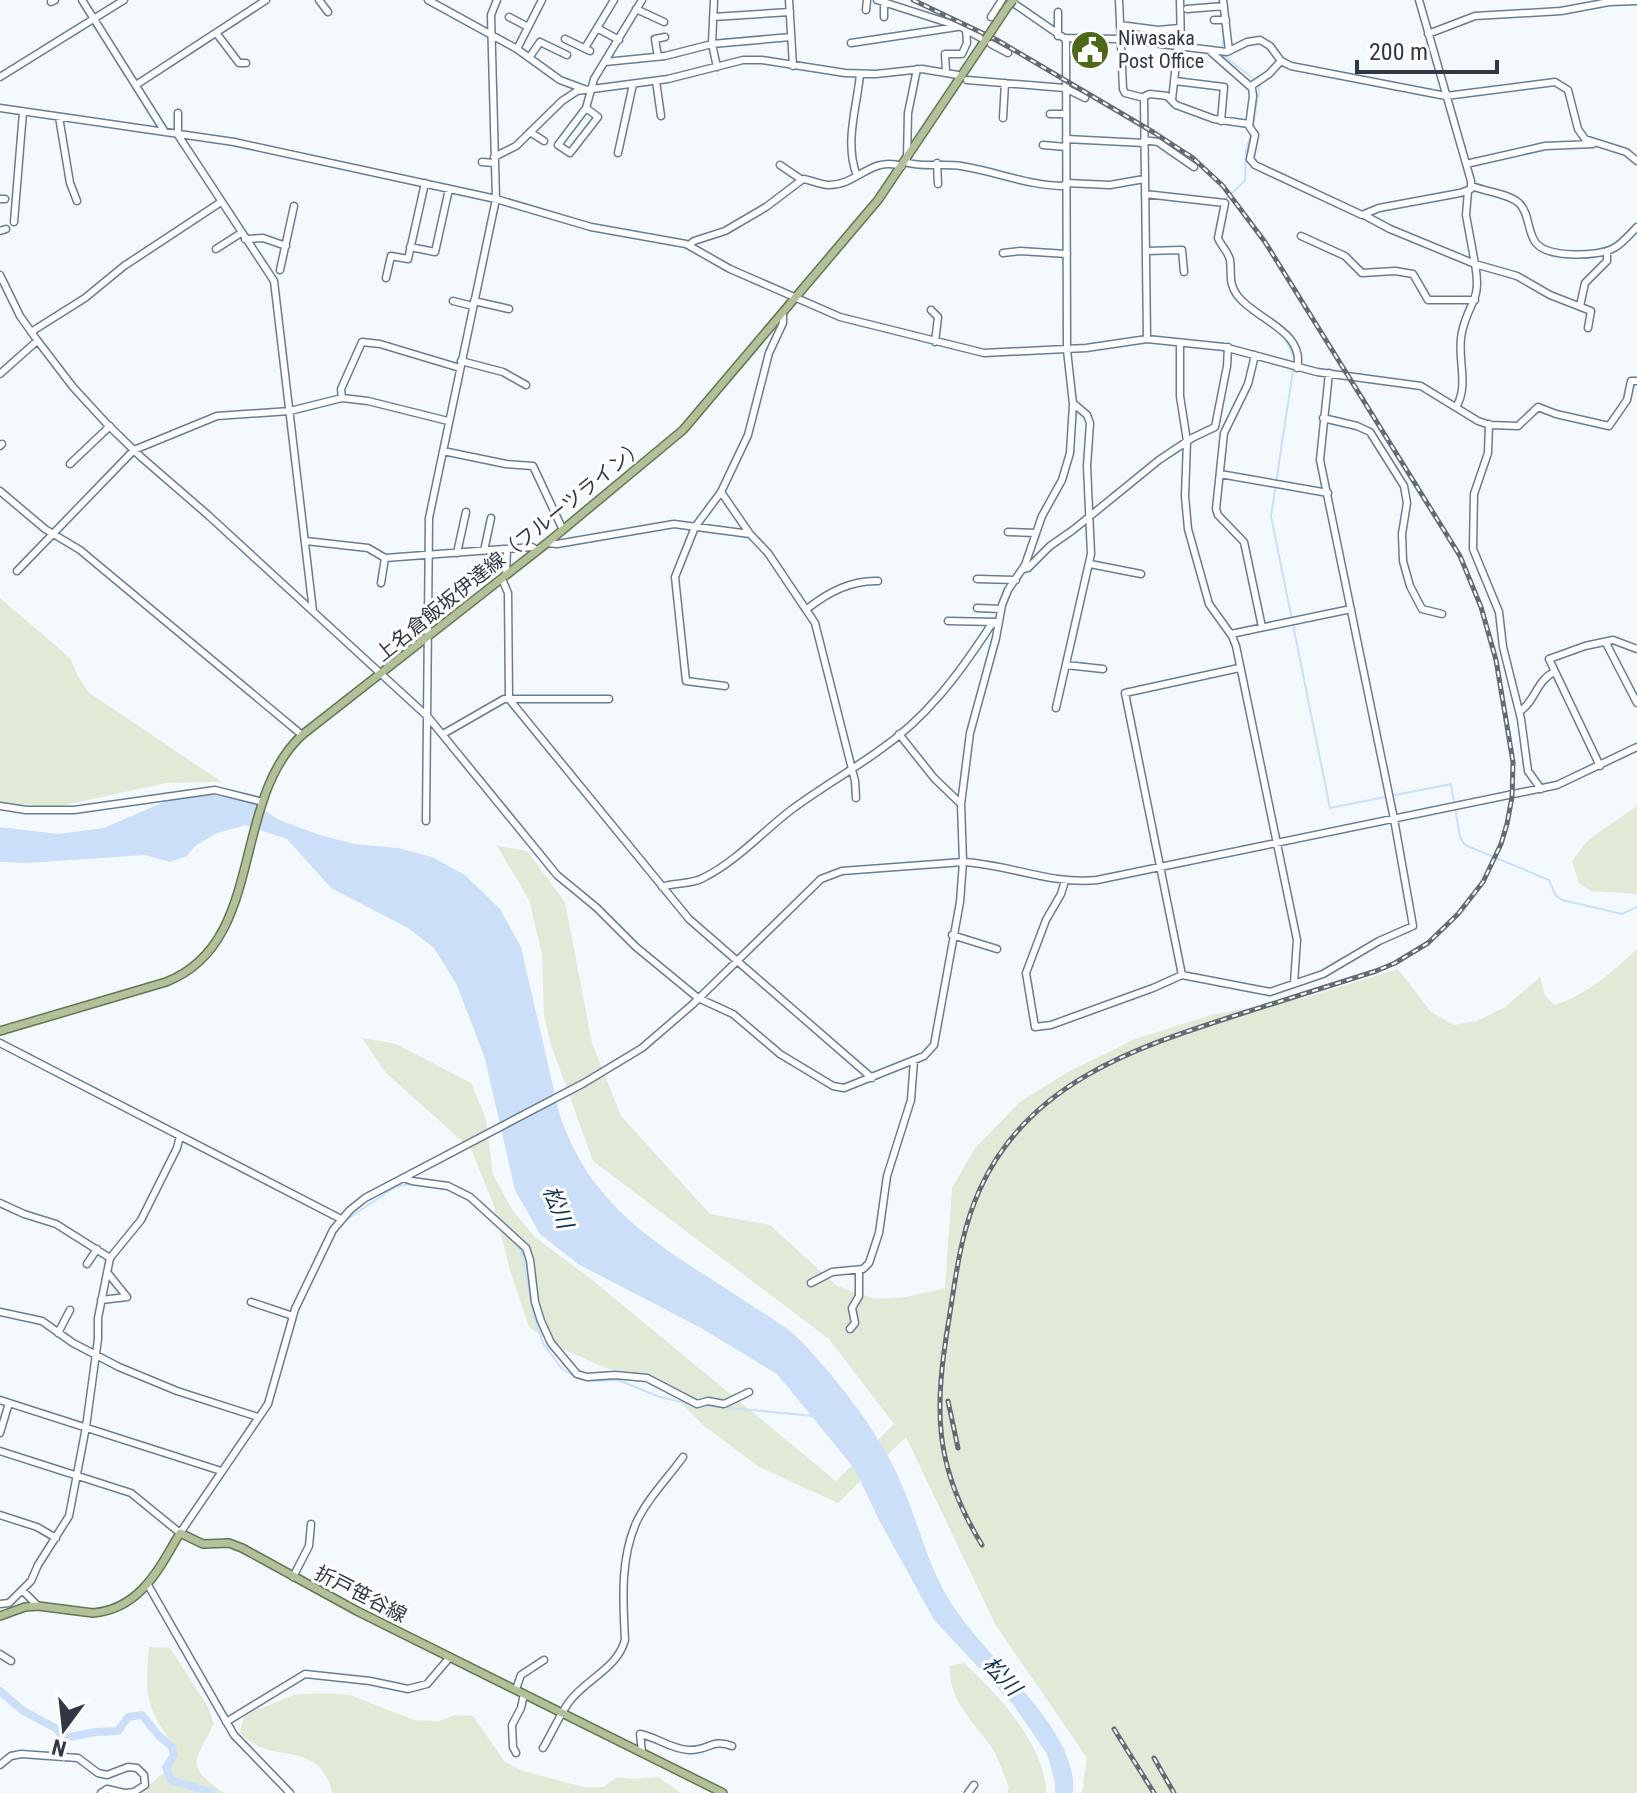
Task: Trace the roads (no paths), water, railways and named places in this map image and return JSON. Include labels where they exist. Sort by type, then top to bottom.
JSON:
[{"type":"main road","name":"上名倉飯坂伊達線（フルーツライン）","points":[[0,1031],[166,982],[186,973],[212,951],[223,932],[276,765],[302,735],[673,440],[878,200],[987,41],[1008,2]]},
{"type":"main road","name":"折戸笹谷線","points":[[180,1533],[203,1544],[235,1545],[450,1657],[723,1793]]},
{"type":"main road","points":[[0,1616],[9,1608],[38,1606],[85,1613],[104,1612],[125,1604],[148,1585],[180,1533]]},
{"type":"street","points":[[82,0],[165,132]]},
{"type":"street","points":[[0,77],[124,0]]},
{"type":"street","points":[[136,85],[266,0]]},
{"type":"street","points":[[319,0],[328,12]]},
{"type":"street","points":[[428,0],[517,49],[560,80],[587,88]]},
{"type":"street","points":[[426,821],[429,518],[496,199],[491,15],[497,0]]},
{"type":"street","points":[[517,49],[542,0]]},
{"type":"street","points":[[565,39],[587,49],[614,0]]},
{"type":"street","points":[[630,0],[637,8],[664,22]]},
{"type":"street","points":[[586,108],[598,117],[570,153],[558,145],[586,108],[587,88],[642,0]]},
{"type":"street","points":[[714,0],[712,44],[717,67]]},
{"type":"street","points":[[789,0],[793,66]]},
{"type":"street","points":[[866,10],[867,0]]},
{"type":"street","points":[[1119,0],[1124,91],[1143,97],[1150,94],[1169,97],[1176,106],[1221,121],[1249,124]]},
{"type":"street","points":[[1172,100],[1180,45],[1180,0]]},
{"type":"street","points":[[1419,0],[1466,164],[1470,188],[1466,215],[1478,285],[1461,334],[1463,397],[1456,407]]},
{"type":"street","points":[[884,17],[881,1],[963,28],[1008,53]]},
{"type":"street","points":[[1428,34],[1475,16],[1561,11],[1624,1],[1637,4]]},
{"type":"street","points":[[991,17],[1008,2],[1062,37],[1120,39],[1224,51],[1260,40],[1270,46],[1281,61],[1291,66],[1446,96],[1560,83],[1569,92],[1580,132],[1593,144]]},
{"type":"street","points":[[1187,9],[1223,3],[1226,20],[1224,51]]},
{"type":"street","points":[[713,17],[790,12]]},
{"type":"street","points":[[0,275],[15,308],[73,387],[134,450],[428,717],[557,875],[597,908],[639,950],[699,998],[733,1014],[780,1054],[839,1089],[927,1054],[934,1045],[960,901],[963,862],[961,804],[970,733],[1001,609],[1008,590],[1023,569],[1070,453],[1073,403],[1067,350],[1066,114],[1058,12]]},
{"type":"street","points":[[509,17],[528,27]]},
{"type":"street","points":[[1214,20],[1226,20]]},
{"type":"street","points":[[1120,25],[1158,30],[1180,28]]},
{"type":"street","points":[[597,28],[619,40]]},
{"type":"street","points":[[851,43],[963,28]]},
{"type":"street","points":[[946,71],[945,54],[962,54],[967,43],[963,28]]},
{"type":"street","points":[[217,34],[239,63],[246,63]]},
{"type":"street","points":[[658,57],[655,39],[665,37]]},
{"type":"street","points":[[605,62],[658,57],[712,44],[791,37]]},
{"type":"street","points":[[529,58],[540,42],[567,55]]},
{"type":"street","points":[[1210,50],[1255,83]]},
{"type":"street","points":[[482,162],[494,160],[511,149],[569,95],[587,88],[656,81],[747,59],[860,74],[917,69],[958,75]]},
{"type":"street","points":[[1281,61],[1255,83],[1249,124],[1255,135],[1250,155],[1252,163],[1390,229],[1475,264],[1517,276],[1550,295],[1591,311],[1588,328]]},
{"type":"street","points":[[905,162],[908,113],[917,69]]},
{"type":"street","points":[[857,176],[852,161],[852,126],[860,74]]},
{"type":"street","points":[[967,80],[1065,88],[1085,98]]},
{"type":"street","points":[[656,81],[661,116]]},
{"type":"street","points":[[1175,81],[1224,87],[1221,121]]},
{"type":"street","points":[[1003,118],[1005,83]]},
{"type":"street","points":[[618,153],[633,84]]},
{"type":"street","points":[[1143,97],[1147,339]]},
{"type":"street","points":[[0,108],[234,142],[496,199],[591,227],[689,245],[722,265],[840,317],[995,354],[1067,350],[1147,339],[1228,347],[1297,368],[1421,386],[1478,421],[1518,426],[1540,407],[1556,414],[1609,426],[1627,400],[1631,381],[1637,381]]},
{"type":"street","points":[[14,222],[23,112]]},
{"type":"street","points":[[178,113],[177,134],[276,287],[313,611]]},
{"type":"street","points":[[1050,114],[1066,114]]},
{"type":"street","points":[[59,117],[70,183],[77,201]]},
{"type":"street","points":[[530,132],[544,141]]},
{"type":"street","points":[[1066,139],[1158,142],[1194,167]]},
{"type":"street","points":[[1466,164],[1545,146],[1593,144],[1621,150],[1637,161]]},
{"type":"street","points":[[1043,145],[1066,147]]},
{"type":"street","points":[[780,165],[802,180],[829,185],[884,163],[905,162],[974,168],[1038,186],[1110,185],[1144,179]]},
{"type":"street","points":[[937,163],[938,184]]},
{"type":"street","points":[[689,245],[725,231],[802,180]]},
{"type":"street","points":[[386,278],[391,256],[408,259],[425,183]]},
{"type":"street","points":[[1364,215],[1379,208],[1470,188],[1517,202],[1533,238],[1542,249],[1561,254],[1607,251],[1637,227]]},
{"type":"street","points":[[410,247],[435,252],[449,189]]},
{"type":"street","points":[[1145,194],[1225,204],[1218,239],[1229,257],[1233,290],[1244,304],[1287,334],[1298,358],[1297,368]]},
{"type":"street","points":[[31,332],[85,298],[116,272],[221,202]]},
{"type":"street","points":[[280,270],[294,206]]},
{"type":"street","points":[[216,249],[243,236],[263,238],[286,246]]},
{"type":"street","points":[[1301,236],[1345,256],[1362,273],[1395,271],[1413,274],[1428,300],[1475,300]]},
{"type":"street","points":[[1146,251],[1182,250],[1184,272]]},
{"type":"street","points":[[1580,306],[1585,283],[1607,261],[1607,251]]},
{"type":"street","points":[[1003,253],[1067,254]]},
{"type":"street","points":[[453,301],[509,309]]},
{"type":"street","points":[[931,310],[938,317],[935,342]]},
{"type":"street","points":[[725,686],[688,683],[675,577],[695,527],[721,492],[748,435],[769,353],[784,319],[783,312]]},
{"type":"street","points":[[0,374],[37,341]]},
{"type":"street","points":[[342,398],[344,382],[362,342],[503,372],[526,385]]},
{"type":"street","points":[[1180,343],[1180,396],[1187,441],[1185,506],[1190,536],[1209,604],[1236,646],[1298,946],[1294,983]]},
{"type":"street","points":[[1216,426],[1228,347]]},
{"type":"street","points":[[1255,355],[1248,384],[1224,431],[1216,512],[1244,542],[1262,627]]},
{"type":"street","points":[[1065,881],[1026,973],[1035,1026],[1051,1025],[1182,975],[1267,993],[1323,974],[1383,939],[1413,926],[1319,453],[1329,373]]},
{"type":"street","points":[[17,571],[134,450],[217,416],[290,411],[342,398],[368,401],[448,421]]},
{"type":"street","points":[[1056,708],[1090,564],[1087,466],[1090,423],[1087,415],[1073,403]]},
{"type":"street","points":[[1323,418],[1370,432],[1400,480],[1407,499],[1402,534],[1404,567],[1422,609],[1442,614]]},
{"type":"street","points":[[1489,424],[1488,453],[1474,494],[1472,543],[1499,612],[1504,651],[1520,711],[1528,771],[1542,789]]},
{"type":"street","points":[[70,464],[110,426]]},
{"type":"street","points":[[1023,569],[1145,470],[1187,441],[1216,426]]},
{"type":"street","points":[[1216,426],[1224,431]]},
{"type":"street","points":[[443,451],[506,464],[533,466],[563,530]]},
{"type":"street","points":[[1220,474],[1328,493]]},
{"type":"street","points":[[0,491],[23,513],[80,550],[302,735]]},
{"type":"street","points":[[721,492],[815,623],[857,788],[856,798]]},
{"type":"street","points":[[457,553],[466,512]]},
{"type":"street","points":[[484,551],[491,518]]},
{"type":"street","points":[[547,543],[557,544],[674,524],[750,534]]},
{"type":"street","points":[[1008,532],[1036,533]]},
{"type":"street","points":[[306,541],[368,548],[385,558],[532,547],[537,550]]},
{"type":"street","points":[[507,549],[504,577],[508,593],[509,698],[689,919],[872,1078]]},
{"type":"street","points":[[381,583],[385,558]]},
{"type":"street","points":[[1090,564],[1141,574]]},
{"type":"street","points":[[977,579],[1016,580]]},
{"type":"street","points":[[807,609],[855,582],[878,581]]},
{"type":"street","points":[[977,608],[1001,609]]},
{"type":"street","points":[[1231,634],[1351,609]]},
{"type":"street","points":[[948,621],[998,622]]},
{"type":"street","points":[[662,887],[693,882],[710,874],[740,854],[788,812],[879,751],[916,720],[952,683],[991,625],[998,622]]},
{"type":"street","points":[[1600,766],[1549,662],[1550,658],[1614,640],[1637,649]]},
{"type":"street","points":[[1606,643],[1637,703]]},
{"type":"street","points":[[1066,665],[1103,669]]},
{"type":"street","points":[[1182,975],[1125,692],[1239,668]]},
{"type":"street","points":[[1520,711],[1525,709],[1541,680],[1554,672]]},
{"type":"street","points":[[443,734],[509,698],[609,699]]},
{"type":"street","points":[[899,734],[934,778],[961,804]]},
{"type":"street","points":[[0,1451],[131,1493],[180,1533],[273,1391],[293,1316],[341,1219],[365,1198],[613,1067],[649,1042],[699,998],[803,894],[827,876],[851,870],[963,862],[1065,881],[1097,880],[1564,784],[1637,747]]},
{"type":"street","points":[[0,806],[59,811],[215,790],[263,802]]},
{"type":"street","points":[[952,935],[997,949]]},
{"type":"street","points":[[0,1043],[341,1219]]},
{"type":"street","points":[[811,1283],[832,1272],[859,1270],[867,1266],[876,1244],[887,1176],[913,1092],[914,1060]]},
{"type":"street","points":[[0,1604],[9,1608],[23,1591],[69,1516],[86,1427],[101,1300],[110,1258],[141,1220],[180,1136]]},
{"type":"street","points":[[404,1178],[441,1184],[470,1197],[526,1248],[541,1321],[551,1343],[577,1374],[587,1377],[641,1377],[658,1382],[697,1404],[708,1401],[724,1404],[749,1392]]},
{"type":"street","points":[[0,1203],[56,1224],[110,1258]]},
{"type":"street","points":[[87,1264],[97,1249]]},
{"type":"street","points":[[850,1329],[855,1326],[852,1308],[859,1296],[859,1270]]},
{"type":"street","points":[[101,1300],[127,1297],[107,1272]]},
{"type":"street","points":[[251,1302],[293,1316]]},
{"type":"street","points":[[58,1333],[70,1310]]},
{"type":"street","points":[[0,1312],[42,1321],[95,1355],[177,1391],[258,1417]]},
{"type":"street","points":[[0,1400],[221,1471]]},
{"type":"street","points":[[0,1433],[9,1403]]},
{"type":"street","points":[[543,1748],[570,1702],[605,1671],[623,1647],[622,1584],[634,1528],[683,1457]]},
{"type":"street","points":[[0,1515],[37,1527],[56,1538]]},
{"type":"street","points":[[293,1577],[309,1546],[311,1524]]},
{"type":"street","points":[[148,1585],[226,1722],[247,1750],[290,1793]]},
{"type":"street","points":[[23,1591],[38,1606]]},
{"type":"street","points":[[0,1654],[11,1661]]},
{"type":"street","points":[[226,1722],[292,1679],[305,1674],[370,1681],[408,1689],[427,1684],[450,1657]]},
{"type":"street","points":[[516,1753],[512,1725],[522,1705],[521,1675],[544,1660]]},
{"type":"street","points":[[642,1752],[640,1734],[662,1744],[688,1750],[720,1742],[732,1746]]},
{"type":"street","points":[[0,1765],[11,1756],[21,1754],[78,1758],[98,1773],[107,1775],[128,1767],[137,1768],[144,1775],[145,1785],[134,1792],[107,1789],[101,1793]]},
{"type":"street","points":[[968,1793],[974,1785]]},
{"type":"water","name":"松川","points":[[187,792],[218,792],[248,799],[279,820],[320,835],[432,857],[465,875],[500,909],[521,947],[559,1112],[590,1176],[610,1201],[659,1244],[797,1337],[843,1390],[879,1440],[898,1476],[949,1600],[1035,1704],[1059,1739],[1072,1775],[1073,1793],[1055,1793],[1047,1754],[1012,1703],[934,1620],[854,1468],[777,1374],[701,1328],[578,1264],[540,1234],[515,1190],[485,1059],[457,985],[434,948],[408,928],[331,888],[287,839],[245,825],[215,834],[195,846],[187,856],[170,862],[145,855],[0,862],[0,827],[58,834],[104,828]]},
{"type":"waterway","points":[[1222,49],[1224,32]]},
{"type":"waterway","points":[[1223,55],[1255,80]]},
{"type":"waterway","points":[[1253,128],[1260,83]]},
{"type":"waterway","points":[[1224,200],[1245,181],[1246,151],[1251,134]]},
{"type":"waterway","points":[[1216,241],[1224,253]]},
{"type":"waterway","points":[[1286,340],[1295,359]]},
{"type":"waterway","points":[[1293,370],[1271,516],[1330,808],[1451,784],[1460,837],[1465,845],[1549,880],[1556,896],[1562,900],[1622,914],[1637,907]]},
{"type":"waterway","points":[[182,1141],[241,1171]]},
{"type":"waterway","points":[[343,1222],[395,1187],[413,1183]]},
{"type":"waterway","points":[[506,1234],[521,1250],[534,1317],[543,1343],[561,1368],[577,1378],[618,1380],[660,1397],[690,1404]]},
{"type":"waterway","points":[[700,1405],[813,1416]]},
{"type":"waterway","points":[[0,1691],[22,1710],[57,1729],[63,1738],[118,1731],[128,1717],[142,1715],[172,1747],[174,1755],[166,1767],[171,1780],[213,1793]]},
{"type":"railway","points":[[913,0],[997,40],[1153,132],[1193,158],[1223,186],[1265,242],[1460,556],[1481,607],[1496,660],[1513,762],[1512,797],[1501,844],[1483,882],[1458,914],[1428,943],[1376,971],[1198,1028],[1123,1057],[1055,1096],[1026,1122],[1001,1152],[980,1189],[964,1237],[941,1381],[940,1409],[946,1462],[954,1489],[982,1545]]},
{"type":"railway","points":[[948,1401],[958,1448]]},
{"type":"railway","points":[[1114,1729],[1154,1793]]},
{"type":"railway","points":[[1154,1758],[1174,1793]]},
{"type":"place","name":"Niwasaka Post Office","points":[[1090,50]]}]
